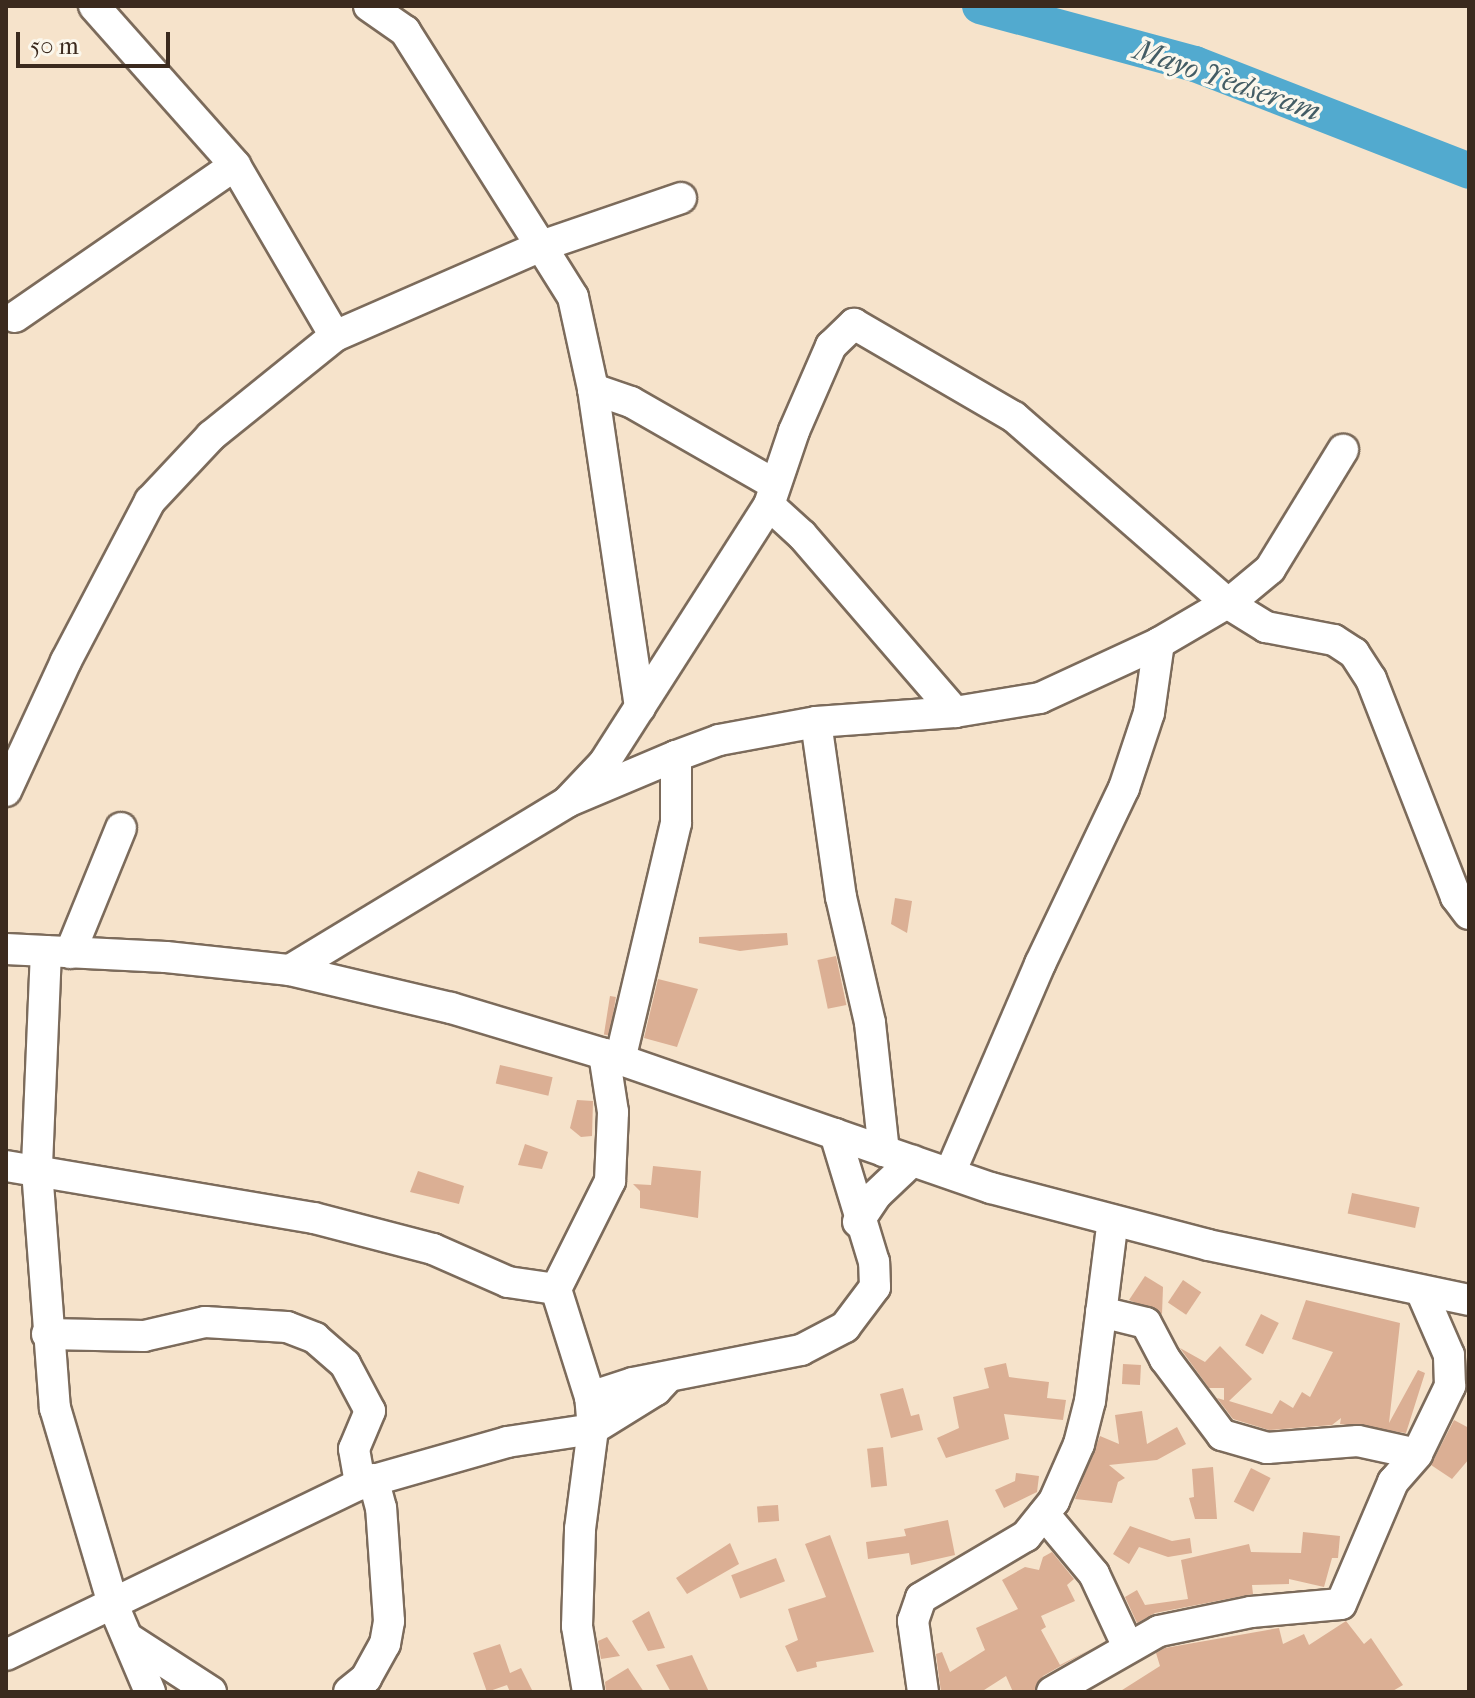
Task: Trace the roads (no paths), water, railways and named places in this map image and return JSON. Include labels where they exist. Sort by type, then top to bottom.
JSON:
[{"type":"street","points":[[94,6],[235,165],[335,336]]},
{"type":"street","points":[[369,6],[405,31],[573,297],[593,389],[640,708]]},
{"type":"street","points":[[15,317],[235,165]]},
{"type":"street","points":[[6,791],[66,661],[150,501],[211,436],[335,336],[541,246],[681,198]]},
{"type":"street","points":[[567,802],[604,763],[772,494],[831,346],[854,324],[1014,417],[1227,603],[1266,627],[1334,640],[1354,653],[1371,679],[1456,897],[1469,914]]},
{"type":"street","points":[[593,389],[631,402],[772,494],[802,535],[955,712]]},
{"type":"street","points":[[290,970],[567,802],[676,756],[719,740],[816,722],[955,712],[1040,698],[1159,643],[1227,603],[1270,569],[1343,450]]},
{"type":"street","points":[[950,1173],[1040,964],[1124,788],[1149,713],[1159,643]]},
{"type":"street","points":[[816,722],[841,897],[898,1156],[885,1184],[858,1222]]},
{"type":"street","points":[[588,1692],[577,1626],[580,1529],[593,1429],[590,1397],[556,1289],[610,1181],[612,1057],[676,823],[676,756]]},
{"type":"street","points":[[121,828],[58,952],[37,1170],[55,1408],[114,1607],[150,1692]]},
{"type":"street","points":[[6,949],[166,957],[290,970],[451,1008],[612,1057],[950,1173],[1113,1220],[1469,1300]]},
{"type":"street","points":[[590,1397],[668,1377],[801,1350],[845,1327],[875,1287],[874,1262],[858,1222],[835,1134]]},
{"type":"street","points":[[6,1166],[314,1218],[433,1249],[508,1282],[556,1289]]},
{"type":"street","points":[[923,1692],[913,1621],[921,1598],[1026,1536],[1044,1514],[1079,1444],[1113,1220]]},
{"type":"street","points":[[1052,1692],[1159,1631],[1201,1621],[1341,1604],[1393,1482],[1417,1454],[1459,1362],[1421,1291]]},
{"type":"street","points":[[1101,1312],[1146,1323],[1165,1359],[1222,1435],[1267,1448],[1358,1441],[1417,1454]]},
{"type":"street","points":[[47,1334],[144,1336],[205,1322],[287,1327],[315,1338],[345,1364],[370,1411],[354,1449],[382,1521],[389,1621],[385,1644],[366,1678],[349,1692]]},
{"type":"street","points":[[6,1655],[114,1607],[366,1482],[507,1442],[593,1429],[656,1390],[668,1377]]},
{"type":"street","points":[[1044,1514],[1094,1574],[1128,1647]]},
{"type":"street","points":[[127,1637],[211,1692]]},
{"type":"waterway","name":"Mayo Yedseram","points":[[980,6],[1195,64],[1469,171]]}]
